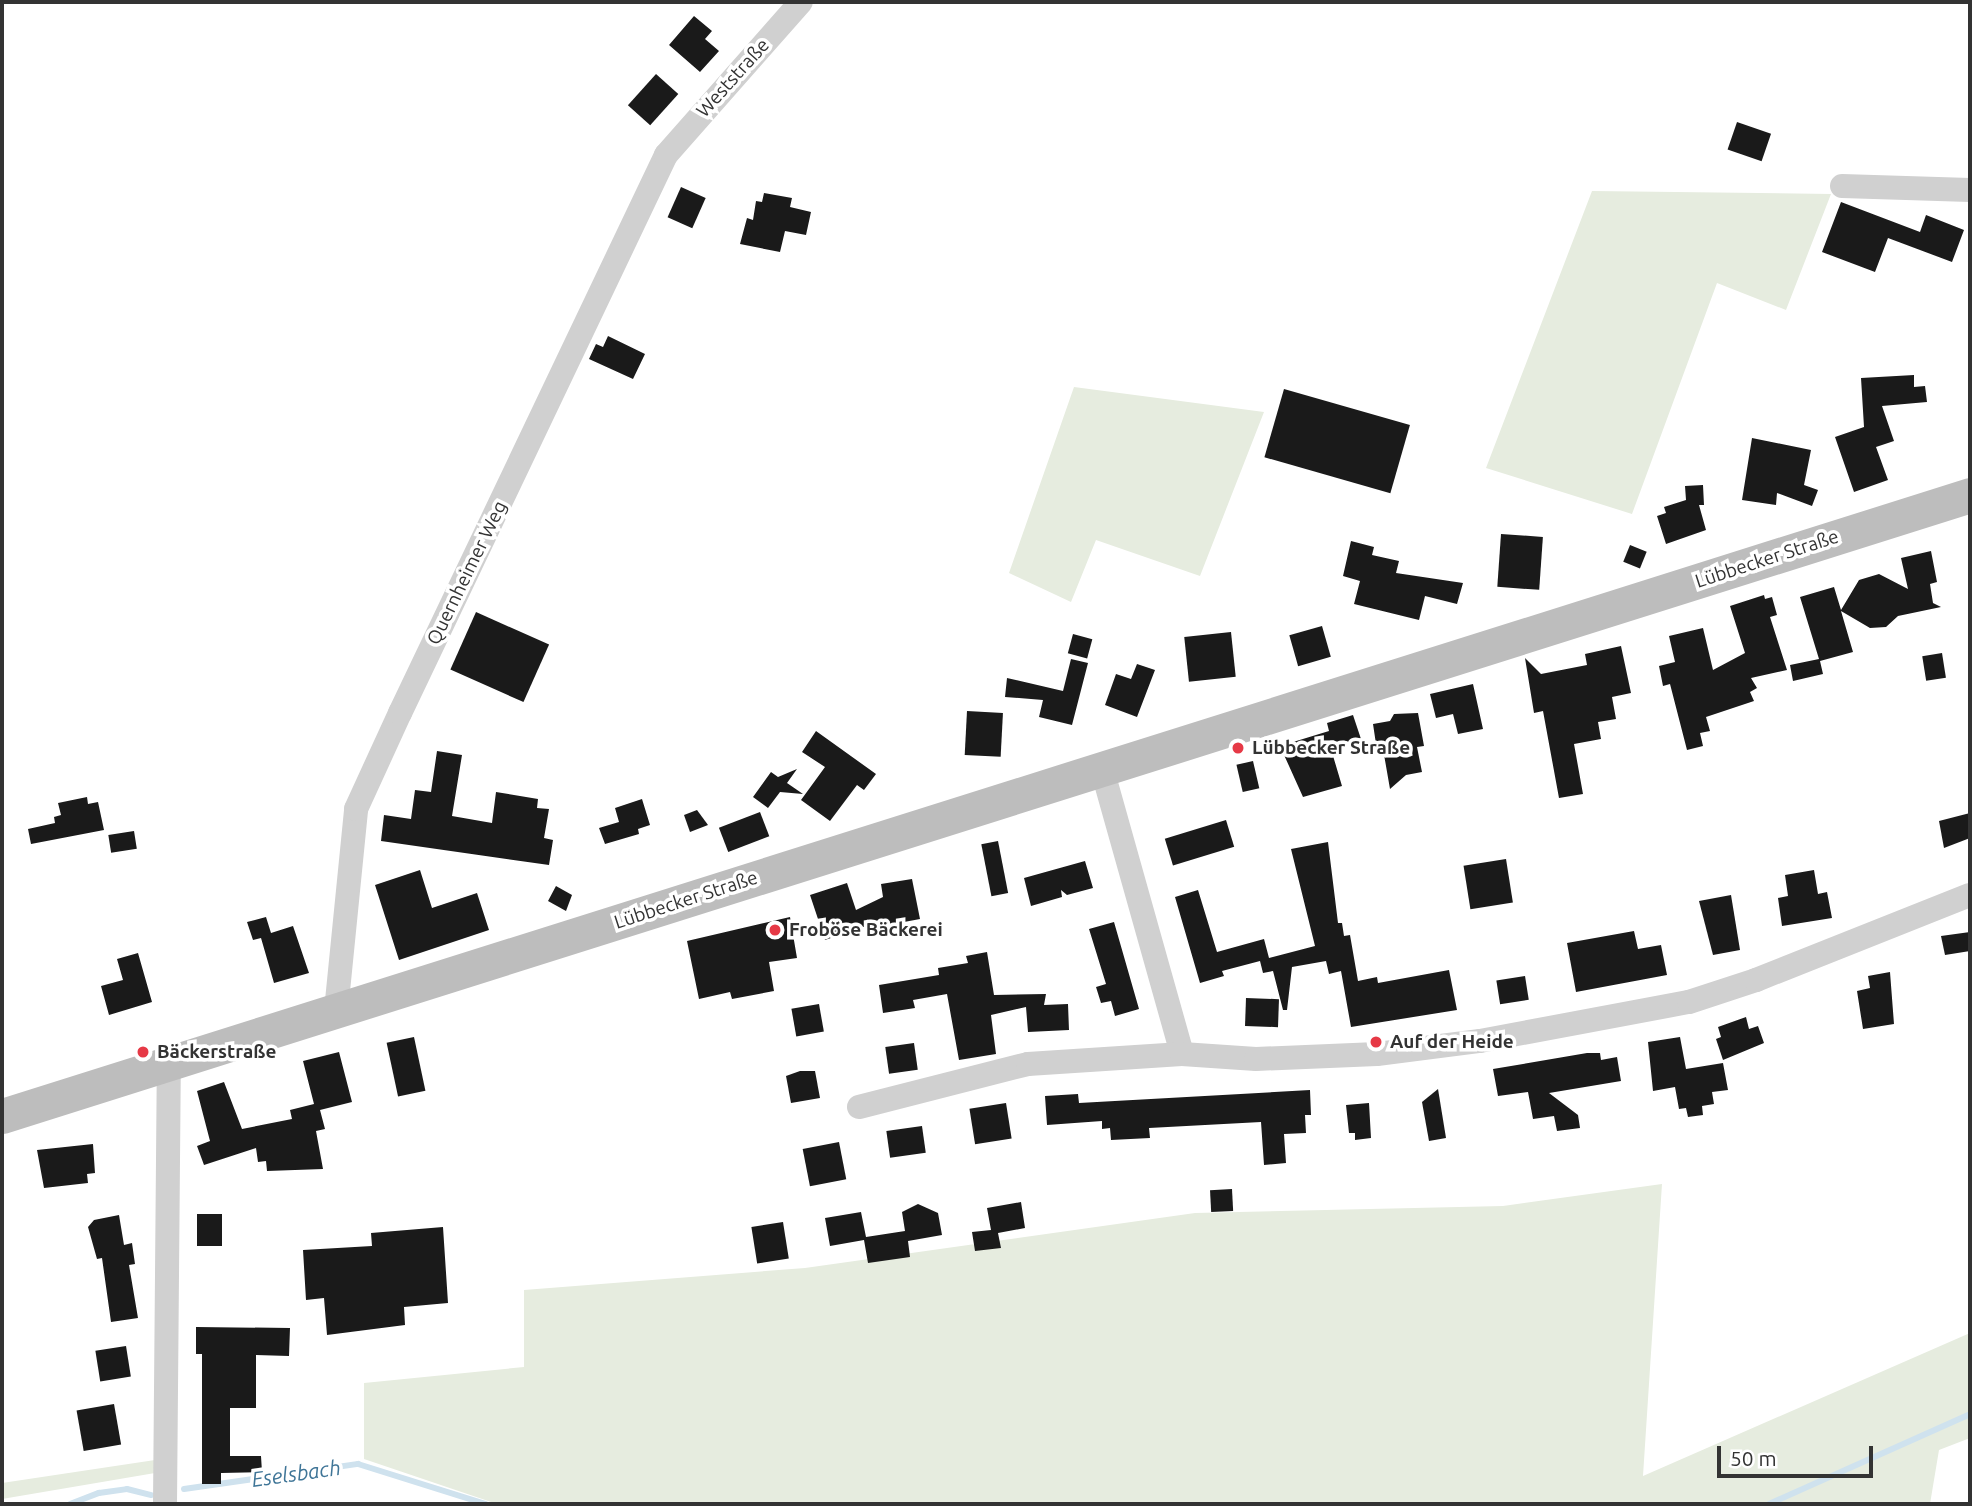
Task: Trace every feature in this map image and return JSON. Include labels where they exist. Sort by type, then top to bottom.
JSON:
[{"type":"main road","name":"Lübbecker Straße","points":[[2,1116],[1970,495]]},
{"type":"street","name":"Weststraße","points":[[666,155],[801,2]]},
{"type":"street","name":"Quernheimer Weg","points":[[336,1011],[356,809],[666,155]]},
{"type":"street","points":[[1842,187],[1970,190]]},
{"type":"street","points":[[1102,769],[1182,1054]]},
{"type":"street","points":[[859,1107],[1028,1064],[1182,1054],[1256,1059],[1377,1054],[1480,1041],[1689,1002],[1756,980],[1970,895]]},
{"type":"street","points":[[165,1504],[169,1064]]},
{"type":"shaded area","points":[[1592,191],[1831,194],[1786,310],[1717,283],[1632,514],[1486,468]]},
{"type":"shaded area","points":[[1074,387],[1264,412],[1200,576],[1096,540],[1071,602],[1009,573]]},
{"type":"shaded area","points":[[1662,1184],[1643,1476],[1970,1333],[1970,1438],[1939,1450],[1930,1504],[497,1504],[364,1459],[364,1383],[524,1367],[524,1290],[805,1268],[1195,1213],[1503,1206]]},
{"type":"shaded area","points":[[155,1460],[155,1473],[2,1499],[2,1483]]},
{"type":"building","points":[[694,16],[712,31],[705,39],[719,51],[700,72],[669,45]]},
{"type":"building","points":[[656,74],[678,94],[650,125],[628,105]]},
{"type":"building","points":[[1737,122],[1771,134],[1762,161],[1728,149]]},
{"type":"building","points":[[681,187],[706,198],[692,228],[668,217]]},
{"type":"building","points":[[764,193],[792,198],[790,207],[811,212],[806,235],[785,231],[780,252],[740,244],[747,218],[753,220],[756,201],[762,202]]},
{"type":"building","points":[[1841,202],[1920,232],[1926,215],[1964,230],[1952,262],[1888,238],[1875,272],[1822,252]]},
{"type":"building","points":[[608,336],[645,354],[633,379],[589,359],[596,344],[603,347]]},
{"type":"building","points":[[1914,375],[1914,387],[1925,386],[1927,402],[1882,406],[1894,441],[1876,447],[1888,480],[1854,492],[1835,437],[1864,427],[1861,378]]},
{"type":"building","points":[[1284,389],[1410,425],[1390,493],[1264,457]]},
{"type":"building","points":[[1752,438],[1811,450],[1804,485],[1818,490],[1812,506],[1777,493],[1776,505],[1742,500]]},
{"type":"building","points":[[1703,485],[1704,505],[1699,505],[1706,530],[1666,544],[1657,516],[1666,513],[1664,507],[1686,500],[1685,486]]},
{"type":"building","points":[[1501,534],[1543,537],[1539,590],[1497,587]]},
{"type":"building","points":[[1351,541],[1374,547],[1372,555],[1399,561],[1396,573],[1463,583],[1457,604],[1425,596],[1419,620],[1354,604],[1360,581],[1343,576]]},
{"type":"building","points":[[1630,545],[1647,552],[1640,568],[1623,562]]},
{"type":"building","points":[[1931,551],[1937,582],[1930,584],[1933,603],[1941,607],[1898,616],[1886,627],[1870,628],[1841,611],[1853,652],[1820,661],[1823,674],[1793,681],[1790,665],[1819,659],[1800,597],[1834,587],[1841,610],[1859,580],[1879,574],[1908,589],[1901,558]]},
{"type":"building","points":[[1764,595],[1765,599],[1772,597],[1777,615],[1770,617],[1787,670],[1751,678],[1757,688],[1750,692],[1754,701],[1706,717],[1710,731],[1700,733],[1703,746],[1687,750],[1670,684],[1663,686],[1659,666],[1675,662],[1669,636],[1703,628],[1713,670],[1745,653],[1730,606]]},
{"type":"building","points":[[476,612],[549,645],[523,702],[450,670]]},
{"type":"building","points":[[1322,626],[1331,657],[1298,666],[1289,635]]},
{"type":"building","points":[[1231,632],[1236,677],[1189,682],[1184,637]]},
{"type":"building","points":[[1073,634],[1092,639],[1087,658],[1068,653]]},
{"type":"building","points":[[1621,646],[1631,693],[1612,697],[1616,719],[1598,722],[1601,739],[1574,744],[1583,794],[1559,798],[1543,711],[1534,713],[1525,658],[1541,674],[1587,665],[1585,654]]},
{"type":"building","points":[[1942,653],[1946,678],[1926,681],[1922,656]]},
{"type":"building","points":[[1071,659],[1088,663],[1072,725],[1039,717],[1043,700],[1005,697],[1007,678],[1063,691]]},
{"type":"building","points":[[1137,664],[1155,670],[1137,717],[1105,705],[1116,674],[1131,679]]},
{"type":"building","points":[[1473,684],[1483,729],[1458,734],[1453,714],[1436,718],[1430,694]]},
{"type":"building","points":[[967,711],[1003,713],[1001,757],[965,755]]},
{"type":"building","points":[[1418,713],[1424,746],[1417,747],[1422,772],[1406,775],[1390,789],[1382,743],[1376,744],[1373,724],[1390,721],[1394,714]]},
{"type":"building","points":[[1353,715],[1361,739],[1331,749],[1342,786],[1303,797],[1280,746],[1329,731],[1327,723]]},
{"type":"building","points":[[816,731],[876,774],[864,790],[857,785],[830,821],[801,800],[825,767],[802,752]]},
{"type":"building","points":[[437,751],[462,755],[452,816],[492,823],[496,792],[538,799],[537,808],[549,809],[544,838],[553,840],[549,865],[381,841],[384,815],[411,819],[415,790],[431,792]]},
{"type":"building","points":[[1253,761],[1259,788],[1243,792],[1236,765]]},
{"type":"building","points":[[797,769],[787,783],[803,794],[780,792],[768,808],[753,797],[771,772],[778,777]]},
{"type":"building","points":[[87,797],[88,804],[98,802],[104,830],[31,844],[28,829],[55,823],[54,817],[61,815],[58,803]]},
{"type":"building","points":[[642,799],[650,825],[638,829],[639,834],[605,844],[599,828],[619,822],[615,808]]},
{"type":"building","points":[[697,810],[708,825],[690,832],[684,815]]},
{"type":"building","points":[[760,812],[769,836],[728,852],[719,828]]},
{"type":"building","points":[[1970,813],[1970,838],[1944,848],[1939,821]]},
{"type":"building","points":[[1226,820],[1234,847],[1173,865],[1165,839]]},
{"type":"building","points":[[134,831],[137,849],[111,853],[108,835]]},
{"type":"building","points":[[998,841],[1008,893],[991,896],[981,844]]},
{"type":"building","points":[[1328,842],[1338,923],[1342,923],[1344,936],[1350,935],[1358,981],[1377,977],[1378,983],[1449,970],[1457,1010],[1351,1027],[1341,971],[1329,974],[1326,961],[1292,967],[1287,1010],[1283,1010],[1273,971],[1263,973],[1260,961],[1222,971],[1224,976],[1200,983],[1175,897],[1198,890],[1217,952],[1264,939],[1269,958],[1315,946],[1291,849]]},
{"type":"building","points":[[1506,859],[1513,902],[1470,909],[1464,866]]},
{"type":"building","points":[[1085,861],[1093,888],[1067,895],[1061,890],[1062,897],[1031,906],[1024,878]]},
{"type":"building","points":[[420,870],[432,908],[477,893],[489,930],[399,960],[375,885]]},
{"type":"building","points":[[1814,870],[1818,894],[1827,892],[1832,918],[1782,926],[1778,898],[1788,896],[1785,875]]},
{"type":"building","points":[[912,879],[920,919],[888,925],[887,919],[825,940],[810,895],[847,883],[856,910],[883,897],[881,884]]},
{"type":"building","points":[[556,886],[572,895],[566,911],[548,901]]},
{"type":"building","points":[[1731,895],[1740,950],[1713,955],[1699,901]]},
{"type":"building","points":[[266,917],[271,933],[293,926],[309,973],[274,983],[261,938],[253,940],[247,922]]},
{"type":"building","points":[[790,917],[797,958],[769,962],[774,991],[732,999],[730,992],[699,999],[687,941]]},
{"type":"building","points":[[1114,922],[1139,1009],[1115,1016],[1111,1001],[1101,1003],[1096,987],[1106,984],[1089,929]]},
{"type":"building","points":[[1634,931],[1638,949],[1661,945],[1667,975],[1576,992],[1567,943]]},
{"type":"building","points":[[1970,932],[1970,951],[1945,955],[1941,936]]},
{"type":"building","points":[[987,952],[994,995],[1046,994],[1044,1005],[1068,1004],[1069,1030],[1028,1032],[1026,1007],[991,1015],[996,1054],[959,1060],[947,994],[913,1000],[915,1008],[883,1013],[879,985],[939,975],[938,968],[968,963],[966,956]]},
{"type":"building","points":[[138,953],[152,1002],[109,1015],[101,986],[123,980],[117,959]]},
{"type":"building","points":[[1890,972],[1894,1024],[1863,1029],[1857,991],[1870,988],[1868,976]]},
{"type":"building","points":[[1525,976],[1529,1000],[1500,1004],[1496,981]]},
{"type":"building","points":[[1246,998],[1279,999],[1278,1027],[1245,1026]]},
{"type":"building","points":[[819,1004],[824,1032],[796,1036],[791,1009]]},
{"type":"building","points":[[1746,1017],[1749,1029],[1758,1026],[1764,1043],[1723,1060],[1716,1039],[1721,1037],[1718,1027]]},
{"type":"building","points":[[414,1037],[425,1091],[398,1097],[387,1043]]},
{"type":"building","points":[[1680,1037],[1686,1069],[1723,1063],[1728,1090],[1712,1092],[1714,1104],[1702,1106],[1703,1115],[1688,1117],[1686,1108],[1679,1109],[1675,1087],[1653,1091],[1648,1042]]},
{"type":"building","points":[[914,1043],[918,1070],[889,1074],[885,1047]]},
{"type":"building","points":[[339,1052],[352,1102],[320,1110],[325,1129],[316,1131],[323,1169],[267,1171],[266,1161],[258,1162],[256,1148],[204,1165],[197,1146],[210,1141],[197,1091],[224,1082],[242,1129],[292,1119],[290,1110],[314,1104],[303,1061]]},
{"type":"building","points":[[1600,1053],[1601,1060],[1617,1057],[1621,1081],[1549,1093],[1578,1115],[1580,1128],[1557,1131],[1554,1116],[1533,1119],[1528,1092],[1498,1096],[1493,1069]]},
{"type":"building","points":[[800,1071],[815,1071],[820,1098],[791,1103],[786,1076]]},
{"type":"building","points":[[1438,1089],[1446,1138],[1429,1141],[1422,1102]]},
{"type":"building","points":[[1310,1090],[1311,1115],[1305,1115],[1306,1133],[1284,1134],[1286,1163],[1264,1165],[1261,1122],[1149,1128],[1150,1138],[1111,1140],[1110,1128],[1102,1129],[1102,1121],[1047,1125],[1045,1096],[1078,1094],[1079,1103]]},
{"type":"building","points":[[1006,1103],[1012,1139],[975,1144],[969,1109]]},
{"type":"building","points":[[1369,1103],[1371,1138],[1355,1140],[1355,1133],[1349,1133],[1346,1105]]},
{"type":"building","points":[[922,1126],[926,1153],[890,1158],[886,1131]]},
{"type":"building","points":[[839,1142],[846,1179],[810,1186],[803,1149]]},
{"type":"building","points":[[93,1144],[95,1173],[87,1174],[88,1183],[44,1188],[37,1150]]},
{"type":"building","points":[[1232,1189],[1233,1211],[1211,1212],[1210,1190]]},
{"type":"building","points":[[1021,1202],[1025,1228],[998,1233],[1001,1248],[975,1251],[972,1232],[991,1230],[987,1208]]},
{"type":"building","points":[[918,1204],[938,1213],[942,1235],[908,1241],[910,1257],[868,1263],[864,1240],[830,1246],[825,1218],[861,1212],[866,1237],[905,1231],[902,1212]]},
{"type":"building","points":[[197,1214],[222,1214],[222,1246],[197,1246]]},
{"type":"building","points":[[119,1215],[124,1245],[132,1243],[135,1264],[129,1265],[138,1318],[111,1322],[102,1258],[97,1259],[88,1227],[94,1220]]},
{"type":"building","points":[[783,1222],[789,1259],[757,1264],[751,1227]]},
{"type":"building","points":[[443,1227],[448,1303],[404,1307],[405,1325],[327,1335],[324,1298],[306,1300],[303,1250],[372,1246],[371,1233]]},
{"type":"building","points":[[196,1327],[290,1328],[289,1356],[256,1355],[256,1408],[230,1408],[230,1456],[261,1456],[262,1472],[221,1473],[221,1484],[202,1484],[202,1354],[196,1354]]},
{"type":"building","points":[[126,1346],[131,1377],[100,1381],[95,1351]]},
{"type":"building","points":[[114,1404],[121,1444],[84,1451],[77,1411]]},
{"type":"waterway","name":"Eselsbach","points":[[1769,1504],[1970,1414]]},
{"type":"waterway","name":"Eselsbach","points":[[184,1489],[358,1464],[486,1504]]},
{"type":"waterway","name":"Eselsbach","points":[[70,1504],[99,1493],[127,1489],[151,1495]]},
{"type":"place","name":"Lübbecker Straße","points":[[1238,748]]},
{"type":"place","name":"Froböse Bäckerei","points":[[775,930]]},
{"type":"place","name":"Auf der Heide","points":[[1376,1042]]},
{"type":"place","name":"Bäckerstraße","points":[[143,1052]]}]
